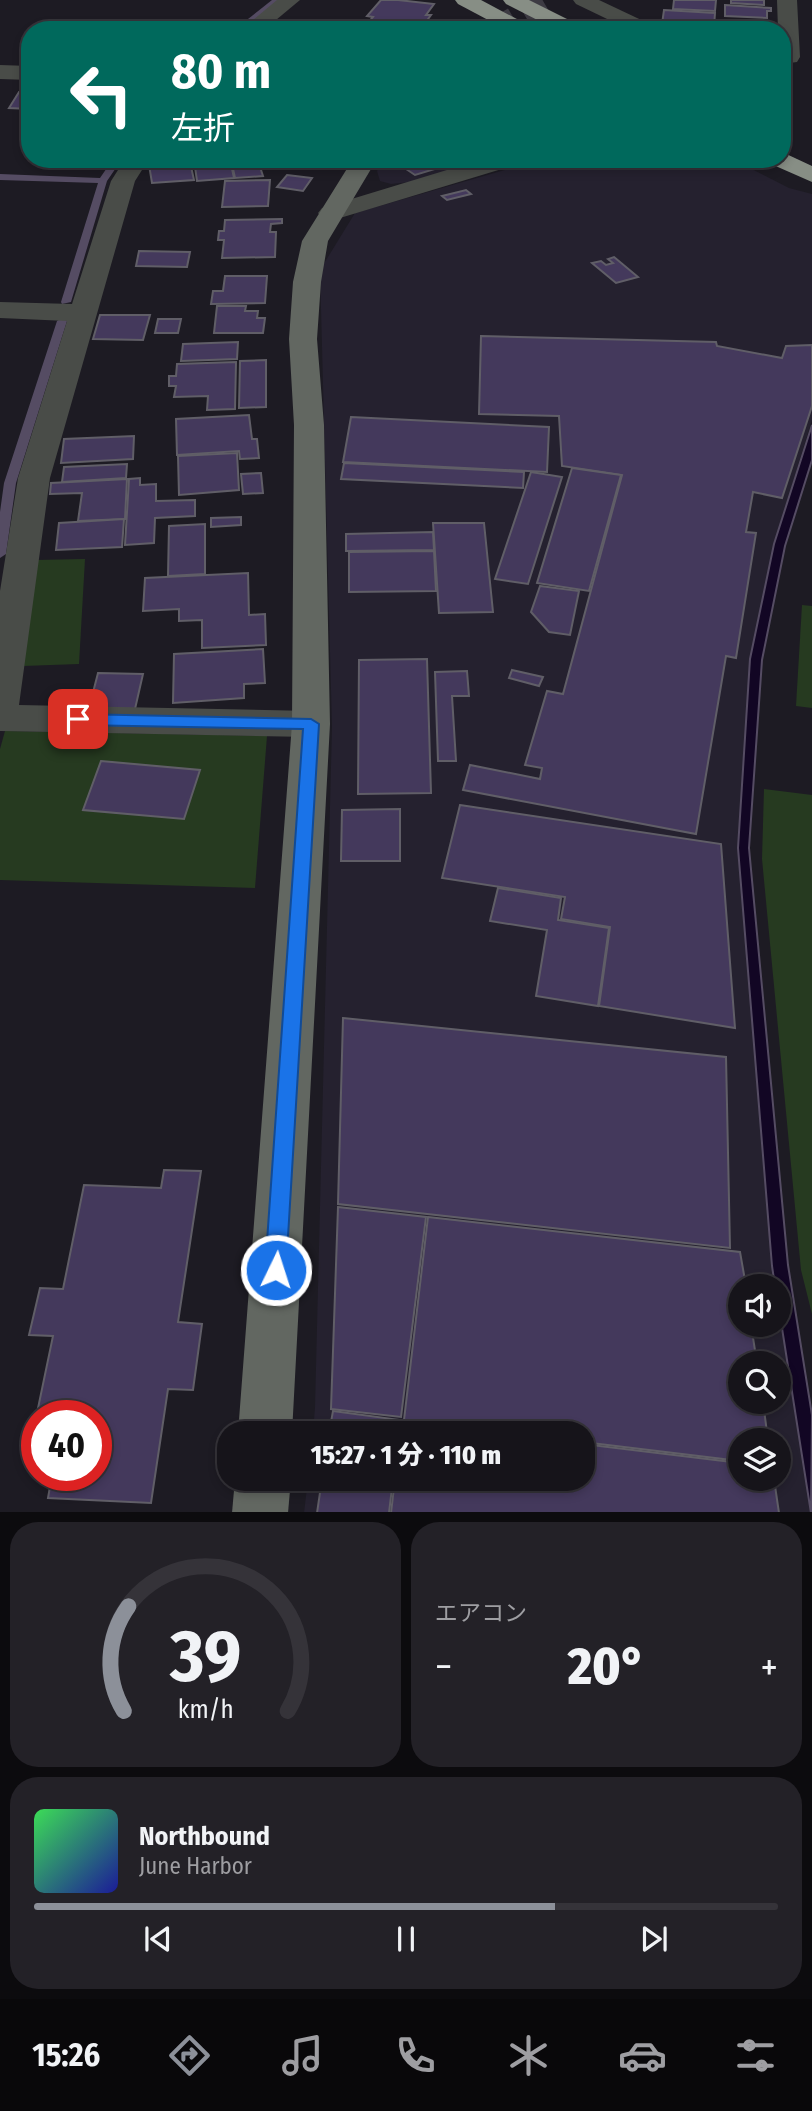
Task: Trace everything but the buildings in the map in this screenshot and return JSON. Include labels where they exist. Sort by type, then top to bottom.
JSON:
[{"type":"highway","points":[[465,0],[506,21]]},
{"type":"highway","points":[[513,0],[556,21]]},
{"type":"highway","points":[[791,164],[812,175]]},
{"type":"street","points":[[263,21],[290,0]]},
{"type":"street","points":[[583,0],[638,21]]},
{"type":"street","points":[[787,0],[788,21]]},
{"type":"street","points":[[0,72],[21,73]]},
{"type":"street","points":[[0,707],[34,478],[123,181],[131,168]]},
{"type":"street","points":[[266,1421],[311,724],[309,425],[303,339],[307,282],[315,241],[359,168]]},
{"type":"street","points":[[331,213],[479,168]]},
{"type":"street","points":[[0,310],[85,313]]},
{"type":"street","points":[[0,718],[311,724]]},
{"type":"street","points":[[260,1512],[261,1491]]},
{"type":"shaded area","points":[[379,168],[457,168],[410,182],[391,184],[380,181],[377,171]]},
{"type":"shaded area","points":[[512,168],[750,168],[789,188],[812,194],[812,420],[774,544],[750,659],[738,848],[774,1274],[728,1274],[728,1337],[783,1337],[786,1351],[728,1351],[728,1414],[791,1414],[791,1385],[811,1512],[304,1512],[307,1491],[595,1491],[595,1421],[314,1421],[332,727],[320,270],[355,213]]},
{"type":"shaded area","points":[[812,425],[812,460],[785,546],[762,660],[749,848],[789,1274],[773,1274],[772,1266],[738,848],[750,659],[774,544]]},
{"type":"shaded area","points":[[791,1284],[812,1415],[811,1512],[791,1386],[791,1351],[786,1351],[783,1337],[791,1337]]},
{"type":"green space","points":[[85,559],[79,664],[23,666],[35,560]]},
{"type":"green space","points":[[802,605],[812,606],[812,708],[796,706]]},
{"type":"green space","points":[[5,731],[267,736],[255,888],[0,880],[0,749]]},
{"type":"green space","points":[[764,789],[812,795],[812,1314],[801,1270],[762,859]]},
{"type":"waterway","points":[[250,21],[277,0]]},
{"type":"waterway","points":[[103,181],[112,168]]},
{"type":"waterway","points":[[0,177],[103,181]]},
{"type":"waterway","points":[[66,302],[103,181]]},
{"type":"waterway","points":[[0,554],[10,483],[62,321]]},
{"type":"tunnel","points":[[509,21],[545,0]]},
{"type":"route","points":[[78,719],[311,724],[276,1270]]}]
